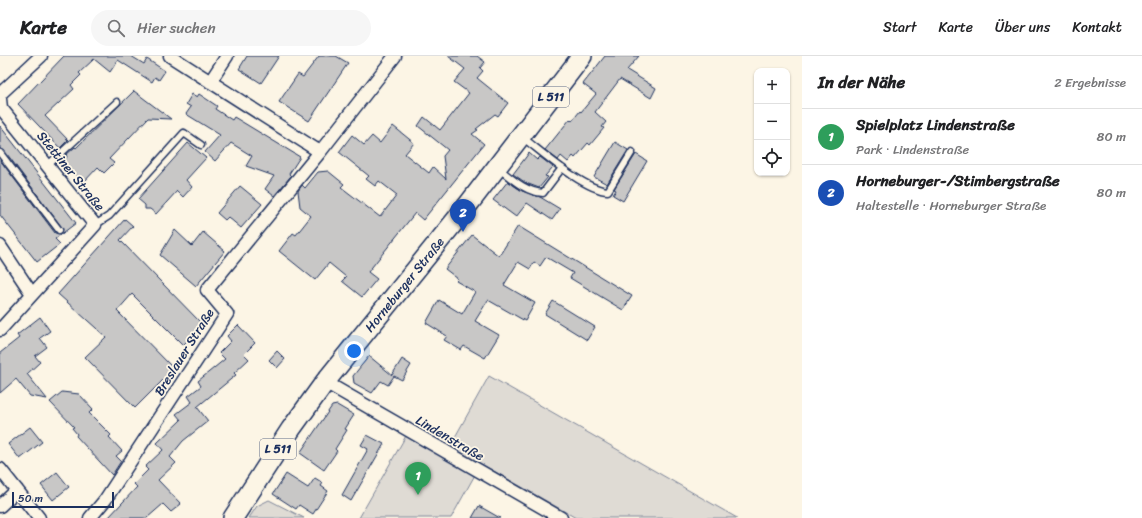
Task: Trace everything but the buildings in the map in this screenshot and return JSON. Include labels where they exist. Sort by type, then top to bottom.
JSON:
[{"type":"main road","name":"Horneburger Straße","points":[[233,518],[291,429],[325,382],[497,167],[582,56]]},
{"type":"street","points":[[0,94],[41,56]]},
{"type":"street","points":[[170,56],[320,152]]},
{"type":"street","points":[[210,82],[227,56]]},
{"type":"street","name":"Breslauer Straße","points":[[90,518],[106,500],[227,314],[206,290],[320,152],[395,56]]},
{"type":"street","name":"Stettiner Straße","points":[[0,105],[95,224],[0,330]]},
{"type":"street","points":[[0,246],[32,294]]},
{"type":"street","name":"Lindenstraße","points":[[325,382],[561,518]]},
{"type":"street","points":[[0,469],[39,518]]},
{"type":"street","points":[[0,506],[17,490]]},
{"type":"lane","points":[[48,165],[116,102]]},
{"type":"lane","points":[[95,224],[109,216],[184,133],[201,145]]},
{"type":"lane","points":[[521,136],[562,168],[600,191],[608,191],[632,152]]},
{"type":"lane","points":[[0,153],[59,230]]},
{"type":"lane","points":[[497,167],[525,188],[535,193],[543,193],[562,168]]},
{"type":"shaded area","points":[[489,376],[737,518],[576,518],[450,446]]},
{"type":"shaded area","points":[[407,434],[476,473],[451,518],[359,518]]},
{"type":"shaded area","points":[[269,500],[304,518],[249,518],[257,506]]},
{"type":"place","name":"Horneburger-/Stimbergstraße","points":[[463,232]]},
{"type":"place","name":"Spielplatz Lindenstraße","points":[[418,495]]}]
